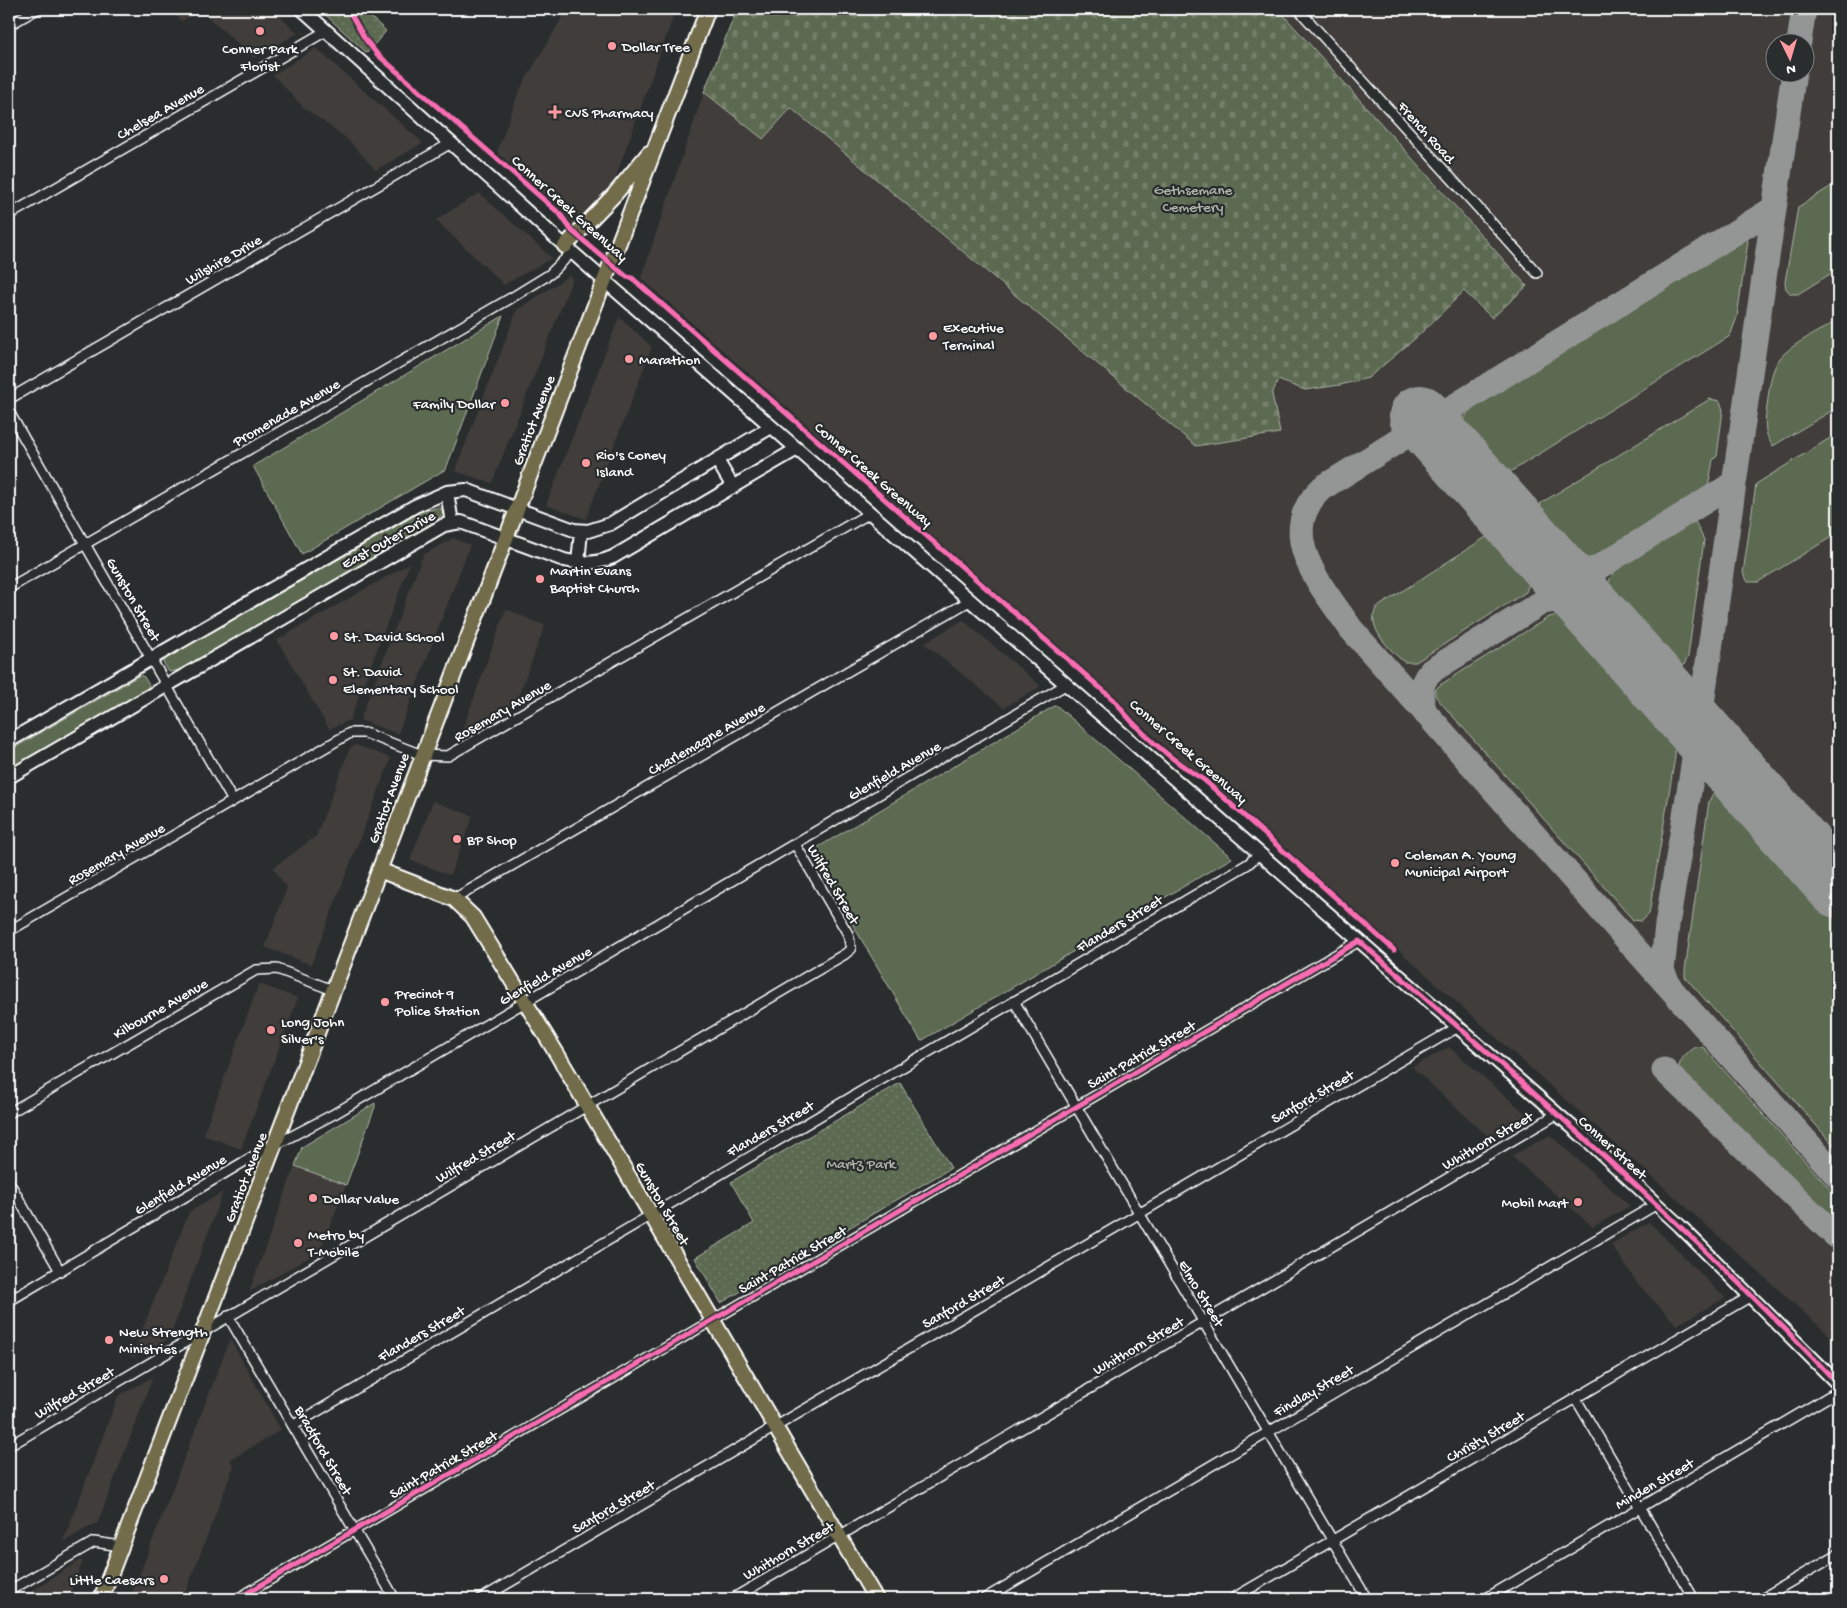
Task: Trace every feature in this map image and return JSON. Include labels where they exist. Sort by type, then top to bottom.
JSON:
[{"type":"main road","name":"Conner Street","points":[[302,9],[569,249],[771,427],[1557,1114],[1657,1204],[1838,1384]]},
{"type":"main road","name":"Gratiot Avenue","points":[[101,1599],[708,9]]},
{"type":"main road","points":[[569,249],[656,145]]},
{"type":"main road","points":[[578,563],[581,531],[598,529],[610,524],[771,427]]},
{"type":"main road","name":"East Outer Drive","points":[[9,777],[444,525],[452,523],[470,525],[564,560],[578,563],[595,563],[613,557],[797,449]]},
{"type":"main road","points":[[717,460],[733,487]]},
{"type":"main road","name":"East Outer Drive","points":[[9,741],[415,506],[447,492],[466,490],[581,531]]},
{"type":"main road","points":[[447,492],[452,523]]},
{"type":"main road","name":"Gunston Street","points":[[379,870],[454,900],[473,917],[588,1107],[876,1599]]},
{"type":"street","points":[[9,25],[37,9]]},
{"type":"street","name":"French Road","points":[[1298,9],[1537,273]]},
{"type":"street","name":"Chelsea Avenue","points":[[9,215],[326,31]]},
{"type":"street","name":"Wilshire Drive","points":[[9,399],[451,143]]},
{"type":"street","name":"Promenade Avenue","points":[[9,588],[511,298],[550,274],[569,249]]},
{"type":"street","name":"Gunston Street","points":[[9,412],[233,801]]},
{"type":"street","name":"Rosemary Avenue","points":[[9,931],[350,733],[365,733],[422,755],[448,756],[870,513]]},
{"type":"street","name":"Charlemagne Avenue","points":[[454,900],[971,600]]},
{"type":"street","name":"Glenfield Avenue","points":[[9,1301],[274,1146],[334,1114],[1067,684]]},
{"type":"street","name":"Wilfred Street","points":[[9,1446],[228,1316],[588,1107],[851,949],[848,934],[794,844]]},
{"type":"street","name":"Flanders Street","points":[[294,1425],[1248,864],[1259,854]]},
{"type":"street","name":"Saint Patrick Street","points":[[237,1599],[1359,941]]},
{"type":"street","name":"Kilbourne Avenue","points":[[9,1113],[256,970],[277,969],[333,990]]},
{"type":"street","name":"Elmo Street","points":[[1014,1001],[1367,1599]]},
{"type":"street","name":"Sanford Street","points":[[481,1599],[1458,1027]]},
{"type":"street","name":"Whithorn Street","points":[[732,1599],[1557,1114]]},
{"type":"street","points":[[9,1182],[60,1271]]},
{"type":"street","name":"Findlay Street","points":[[984,1599],[1657,1204]]},
{"type":"street","name":"Christy Street","points":[[1232,1599],[1751,1296]]},
{"type":"street","name":"Bradford Street","points":[[228,1316],[395,1599]]},
{"type":"street","name":"Minden Street","points":[[1485,1599],[1838,1391]]},
{"type":"street","points":[[1576,1399],[1694,1599]]},
{"type":"street","points":[[9,1591],[94,1542],[121,1546]]},
{"type":"street","points":[[1761,1599],[1838,1554]]},
{"type":"shaded area","points":[[171,9],[272,9],[298,33],[254,58],[201,11],[181,21]]},
{"type":"shaded area","points":[[567,9],[676,9],[614,182],[574,225],[497,152],[519,91]]},
{"type":"shaded area","name":"Coleman A. Young Municipal Airport","points":[[1278,9],[1838,9],[1838,1343],[1206,778],[1182,762],[1134,718],[1113,694],[641,278],[704,92],[763,139],[791,107],[1196,446],[1280,433],[1272,394],[1278,380],[1305,390],[1340,385],[1368,378],[1418,336],[1464,290],[1527,286]]},
{"type":"shaded area","points":[[316,48],[423,143],[376,170],[345,137],[303,107],[273,75]]},
{"type":"shaded area","points":[[479,193],[552,258],[504,285],[436,220]]},
{"type":"shaded area","points":[[570,275],[572,280],[492,483],[455,471],[517,310]]},
{"type":"shaded area","points":[[619,317],[652,347],[586,519],[546,505]]},
{"type":"shaded area","points":[[453,538],[470,545],[398,734],[360,720],[423,555]]},
{"type":"shaded area","name":"St. David Elementary School","points":[[410,563],[350,720],[329,729],[277,640]]},
{"type":"shaded area","points":[[506,609],[545,626],[515,705],[459,739]]},
{"type":"shaded area","points":[[963,620],[1041,686],[1004,708],[924,643]]},
{"type":"shaded area","points":[[356,745],[391,758],[311,965],[265,947],[287,888],[273,868],[316,836],[350,748]]},
{"type":"shaded area","points":[[433,801],[473,816],[450,875],[410,860]]},
{"type":"shaded area","points":[[259,984],[298,998],[241,1149],[203,1135]]},
{"type":"shaded area","points":[[1449,1047],[1531,1118],[1492,1140],[1412,1067]]},
{"type":"shaded area","points":[[1550,1135],[1630,1206],[1593,1227],[1511,1156]]},
{"type":"shaded area","points":[[295,1166],[346,1185],[320,1251],[249,1292]]},
{"type":"shaded area","points":[[223,1192],[169,1339],[131,1358],[189,1212]]},
{"type":"shaded area","points":[[1649,1222],[1725,1298],[1677,1325],[1637,1283],[1611,1244]]},
{"type":"shaded area","points":[[230,1339],[281,1430],[230,1460],[234,1466],[183,1599],[130,1599]]},
{"type":"shaded area","points":[[153,1377],[98,1522],[63,1542],[118,1396]]},
{"type":"shaded area","points":[[79,1561],[83,1561],[68,1599],[23,1599],[24,1596]]},
{"type":"green space","points":[[319,9],[362,9],[386,31],[367,53]]},
{"type":"green space","name":"Gethsemane Cemetery","points":[[737,9],[1278,9],[1527,286],[1492,318],[1464,291],[1418,336],[1368,378],[1340,385],[1305,390],[1278,380],[1272,394],[1280,433],[1196,446],[791,108],[763,139],[704,92]]},
{"type":"green space","points":[[1838,182],[1838,269],[1798,294],[1791,294],[1786,289],[1785,282],[1798,207]]},
{"type":"green space","points":[[1747,239],[1737,317],[1730,336],[1502,477],[1472,444],[1466,435],[1464,425],[1466,416],[1473,407]]},
{"type":"green space","points":[[503,316],[446,469],[302,554],[253,466]]},
{"type":"green space","points":[[1838,320],[1838,407],[1773,446],[1766,432],[1765,422],[1770,383],[1775,366],[1789,349]]},
{"type":"green space","points":[[1710,399],[1720,401],[1723,410],[1717,456],[1713,460],[1708,487],[1595,557],[1586,558],[1570,551],[1556,538],[1538,516],[1541,503]]},
{"type":"green space","points":[[1838,433],[1838,533],[1758,582],[1748,582],[1743,573],[1756,484]]},
{"type":"green space","points":[[439,507],[443,514],[432,524],[179,670],[169,672],[163,662],[421,512]]},
{"type":"green space","points":[[1695,521],[1704,540],[1688,657],[1684,665],[1675,667],[1612,597],[1609,581],[1619,568]]},
{"type":"green space","points":[[1486,537],[1502,541],[1528,571],[1530,581],[1526,592],[1416,662],[1404,662],[1386,645],[1377,631],[1374,623],[1376,608]]},
{"type":"green space","points":[[1566,616],[1575,623],[1669,728],[1667,731],[1675,745],[1675,757],[1649,914],[1642,921],[1633,920],[1435,696],[1435,690],[1440,685],[1549,617]]},
{"type":"green space","points":[[140,675],[144,677],[149,685],[148,688],[9,769],[9,751]]},
{"type":"green space","points":[[1056,705],[1232,858],[921,1041],[810,852]]},
{"type":"green space","points":[[1724,790],[1838,921],[1838,1150],[1685,977],[1709,801],[1713,794]]},
{"type":"green space","points":[[1698,1046],[1704,1048],[1838,1198],[1838,1225],[1679,1071],[1680,1063],[1684,1056]]},
{"type":"green space","name":"Martz Park","points":[[900,1083],[951,1168],[721,1303],[695,1258],[754,1223],[731,1182]]},
{"type":"green space","points":[[375,1103],[346,1185],[295,1166],[302,1147]]},
{"type":"taxiway","points":[[1801,32],[1804,9]]},
{"type":"taxiway","points":[[1670,987],[1662,971],[1667,925],[1691,779],[1793,82]]},
{"type":"taxiway","points":[[1773,209],[1322,488],[1308,506],[1302,523],[1302,541],[1307,560],[1316,578],[1351,629],[1838,1177]]},
{"type":"taxiway","points":[[1445,444],[1443,428],[1449,414],[1457,405]]},
{"type":"taxiway","points":[[1426,714],[1421,691],[1424,681],[1431,671],[1733,484]]},
{"type":"taxiway","points":[[1544,602],[1553,600],[1569,601],[1590,612],[1603,624]]},
{"type":"taxiway","points":[[1691,779],[1708,767],[1717,767],[1733,774],[1755,793]]},
{"type":"taxiway","points":[[1664,1070],[1838,1238]]},
{"type":"runway","points":[[1420,416],[1838,887]]},
{"type":"cycle path","name":"Conner Creek Greenway","points":[[348,9],[365,39],[377,54],[560,214],[572,231],[627,277],[632,278],[1114,700],[1132,722],[1155,744],[1203,779],[1394,950]]},
{"type":"cycle path","points":[[237,1599],[1359,941],[1605,1156],[1724,1268],[1838,1384]]},
{"type":"place","name":"Conner Park Florist","points":[[260,31]]},
{"type":"place","name":"Dollar Tree","points":[[612,46]]},
{"type":"place","name":"CVS Pharmacy","points":[[555,112]]},
{"type":"place","name":"Executive Terminal","points":[[933,336]]},
{"type":"place","name":"Marathon","points":[[629,359]]},
{"type":"place","name":"Family Dollar","points":[[505,403]]},
{"type":"place","name":"Rio's Coney Island","points":[[586,463]]},
{"type":"place","name":"Martin Evans Baptist Church","points":[[540,579]]},
{"type":"place","name":"St. David School","points":[[334,636]]},
{"type":"place","name":"St. David Elementary School","points":[[333,680]]},
{"type":"place","name":"BP Shop","points":[[457,839]]},
{"type":"place","name":"Coleman A. Young Municipal Airport","points":[[1395,863]]},
{"type":"place","name":"Precinct 9 Police Station","points":[[385,1002]]},
{"type":"place","name":"Long John Silver's","points":[[271,1030]]},
{"type":"place","name":"Dollar Value","points":[[313,1198]]},
{"type":"place","name":"Mobil Mart","points":[[1578,1202]]},
{"type":"place","name":"Metro by T-Mobile","points":[[298,1243]]},
{"type":"place","name":"New Strength Ministries","points":[[109,1340]]},
{"type":"place","name":"Little Caesars","points":[[164,1579]]}]
